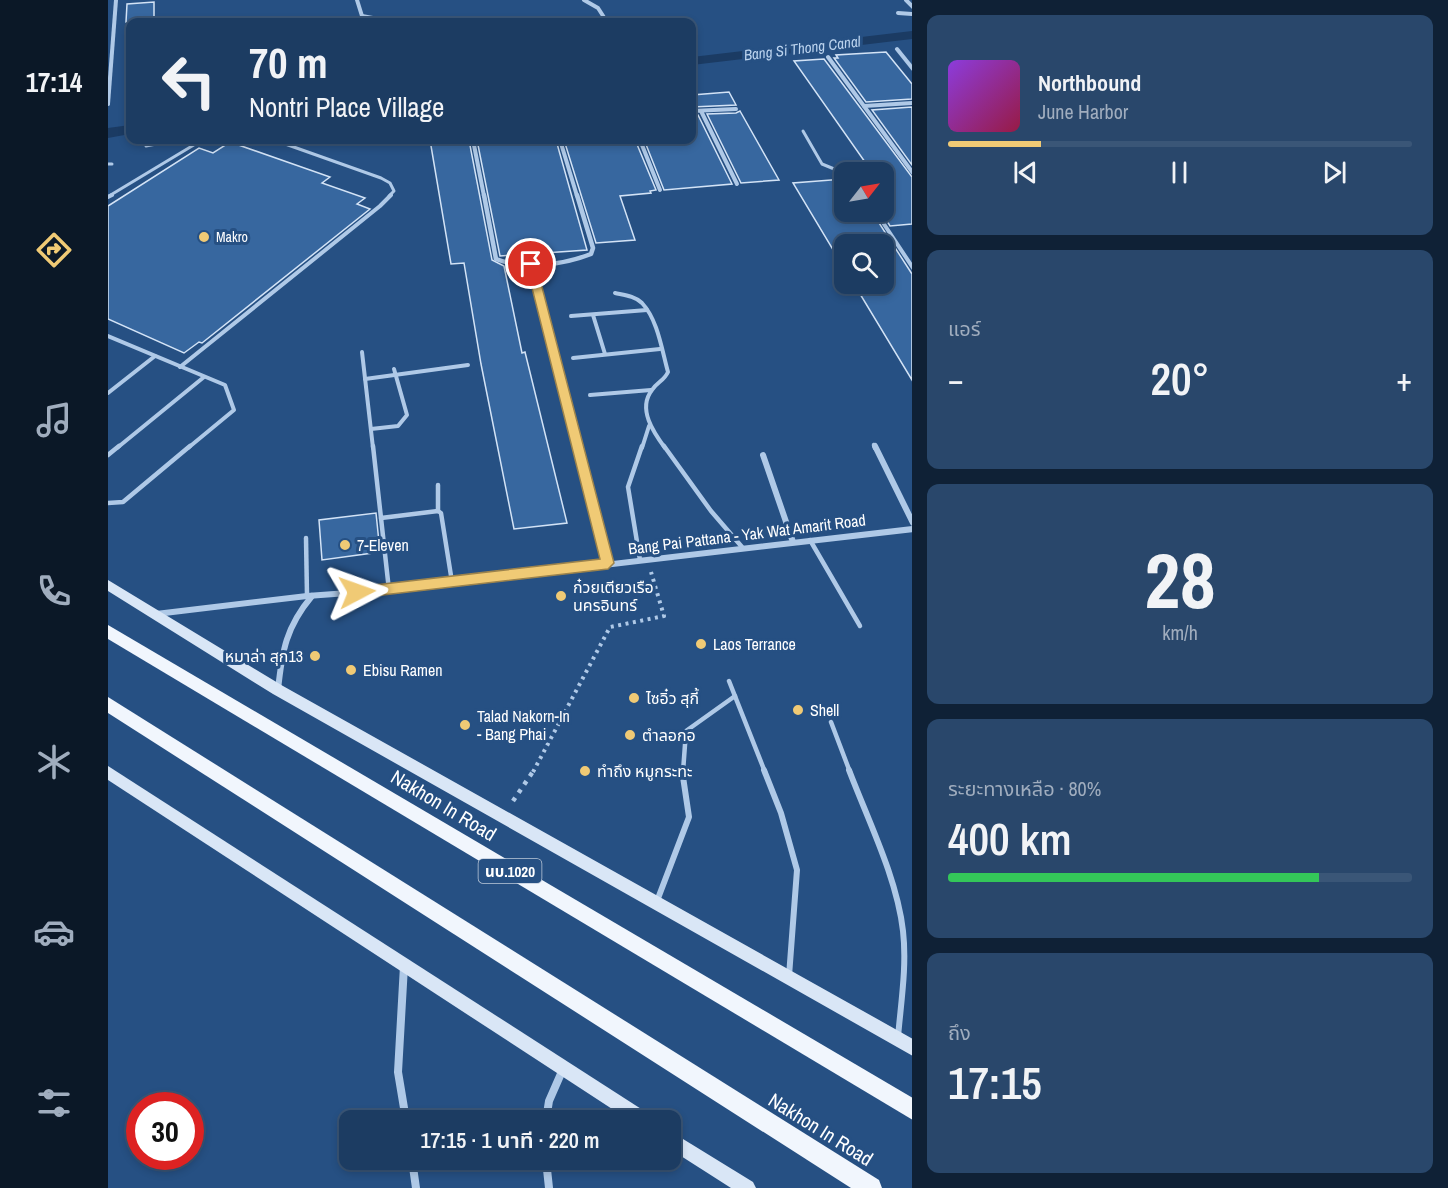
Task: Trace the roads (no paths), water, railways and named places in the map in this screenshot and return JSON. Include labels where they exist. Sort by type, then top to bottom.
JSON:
[{"type":"main road","name":"Nakhon In Road","points":[[108,585],[278,690],[912,1048]]},
{"type":"main road","name":"Nakhon In Road","points":[[108,631],[912,1110]]},
{"type":"main road","name":"Nakhon In Road","points":[[108,704],[871,1188]]},
{"type":"main road","points":[[108,772],[627,1110]]},
{"type":"main road","points":[[681,1146],[747,1188]]},
{"type":"street","points":[[108,104],[116,0]]},
{"type":"street","points":[[357,0],[362,16],[373,18]]},
{"type":"street","points":[[584,0],[598,8],[604,18]]},
{"type":"street","points":[[906,0],[912,7]]},
{"type":"street","points":[[898,13],[912,14]]},
{"type":"street","points":[[108,34],[113,33]]},
{"type":"street","points":[[897,49],[912,69]]},
{"type":"street","points":[[828,57],[912,173]]},
{"type":"street","points":[[864,106],[912,103]]},
{"type":"street","points":[[696,111],[736,109]]},
{"type":"street","points":[[701,111],[736,184]]},
{"type":"street","points":[[474,144],[496,259],[504,264],[581,259],[591,254],[593,248],[561,144]]},
{"type":"street","points":[[642,144],[660,190]]},
{"type":"street","points":[[531,264],[608,563]]},
{"type":"street","points":[[874,445],[912,523]]},
{"type":"street","points":[[763,454],[793,542]]},
{"type":"street","name":"Bang Pai Pattana - Yak Wat Amarit Road","points":[[156,614],[309,596],[389,590],[742,547],[912,529]]},
{"type":"street","points":[[278,690],[281,652],[286,631],[309,596]]},
{"type":"street","points":[[404,966],[398,1072],[404,1110]]},
{"type":"street","points":[[548,1110],[549,1101],[563,1069]]},
{"type":"street","points":[[413,1170],[416,1188]]},
{"type":"street","points":[[547,1170],[549,1188]]},
{"type":"lane","points":[[803,131],[822,164],[834,169]]},
{"type":"lane","points":[[146,146],[156,144]]},
{"type":"lane","points":[[108,196],[195,144]]},
{"type":"lane","points":[[180,367],[372,213],[394,191],[390,183],[381,178],[287,144]]},
{"type":"lane","points":[[882,222],[912,268]]},
{"type":"lane","points":[[590,395],[651,390],[664,380],[668,372],[647,310],[635,298],[615,293]]},
{"type":"lane","points":[[571,316],[647,310]]},
{"type":"lane","points":[[593,315],[604,354]]},
{"type":"lane","points":[[108,503],[123,502],[234,410],[225,385],[109,337]]},
{"type":"lane","points":[[573,358],[660,349]]},
{"type":"lane","points":[[362,352],[389,590]]},
{"type":"lane","points":[[108,393],[155,356]]},
{"type":"lane","points":[[365,379],[468,365]]},
{"type":"lane","points":[[371,429],[398,426],[407,415],[394,369]]},
{"type":"lane","points":[[108,455],[204,377]]},
{"type":"lane","points":[[643,559],[627,487],[649,426],[647,403],[651,390]]},
{"type":"lane","points":[[649,426],[711,511],[742,547]]},
{"type":"lane","points":[[438,485],[438,511],[441,513],[452,582]]},
{"type":"lane","points":[[381,518],[438,511]]},
{"type":"lane","points":[[306,538],[309,596]]},
{"type":"lane","points":[[810,540],[860,626]]},
{"type":"lane","points":[[729,681],[781,813],[797,870],[789,978]]},
{"type":"lane","points":[[656,904],[689,817],[682,767],[686,730],[735,696]]},
{"type":"lane","points":[[831,722],[892,884],[903,929],[905,956],[898,1040]]},
{"type":"waterway","name":"Bang Si Thong Canal","points":[[696,61],[912,35]]},
{"type":"waterway","name":"Bang Si Thong Canal","points":[[108,133],[126,131]]},
{"type":"place","name":"Makro","points":[[204,237]]},
{"type":"place","name":"7-Eleven","points":[[345,545]]},
{"type":"place","name":"ก๋วยเตียวเรือ นครอินทร์","points":[[561,596]]},
{"type":"place","name":"Laos Terrance","points":[[701,644]]},
{"type":"place","name":"หมาล่า สุก13","points":[[315,656]]},
{"type":"place","name":"Ebisu Ramen","points":[[351,670]]},
{"type":"place","name":"ไซอิ๋ว สุกี้","points":[[634,698]]},
{"type":"place","name":"Shell","points":[[798,710]]},
{"type":"place","name":"Talad Nakorn-In - Bang Phai","points":[[465,725]]},
{"type":"place","name":"ตำลอกอ","points":[[630,735]]},
{"type":"place","name":"ทำถึง หมูกระทะ","points":[[585,771]]}]
